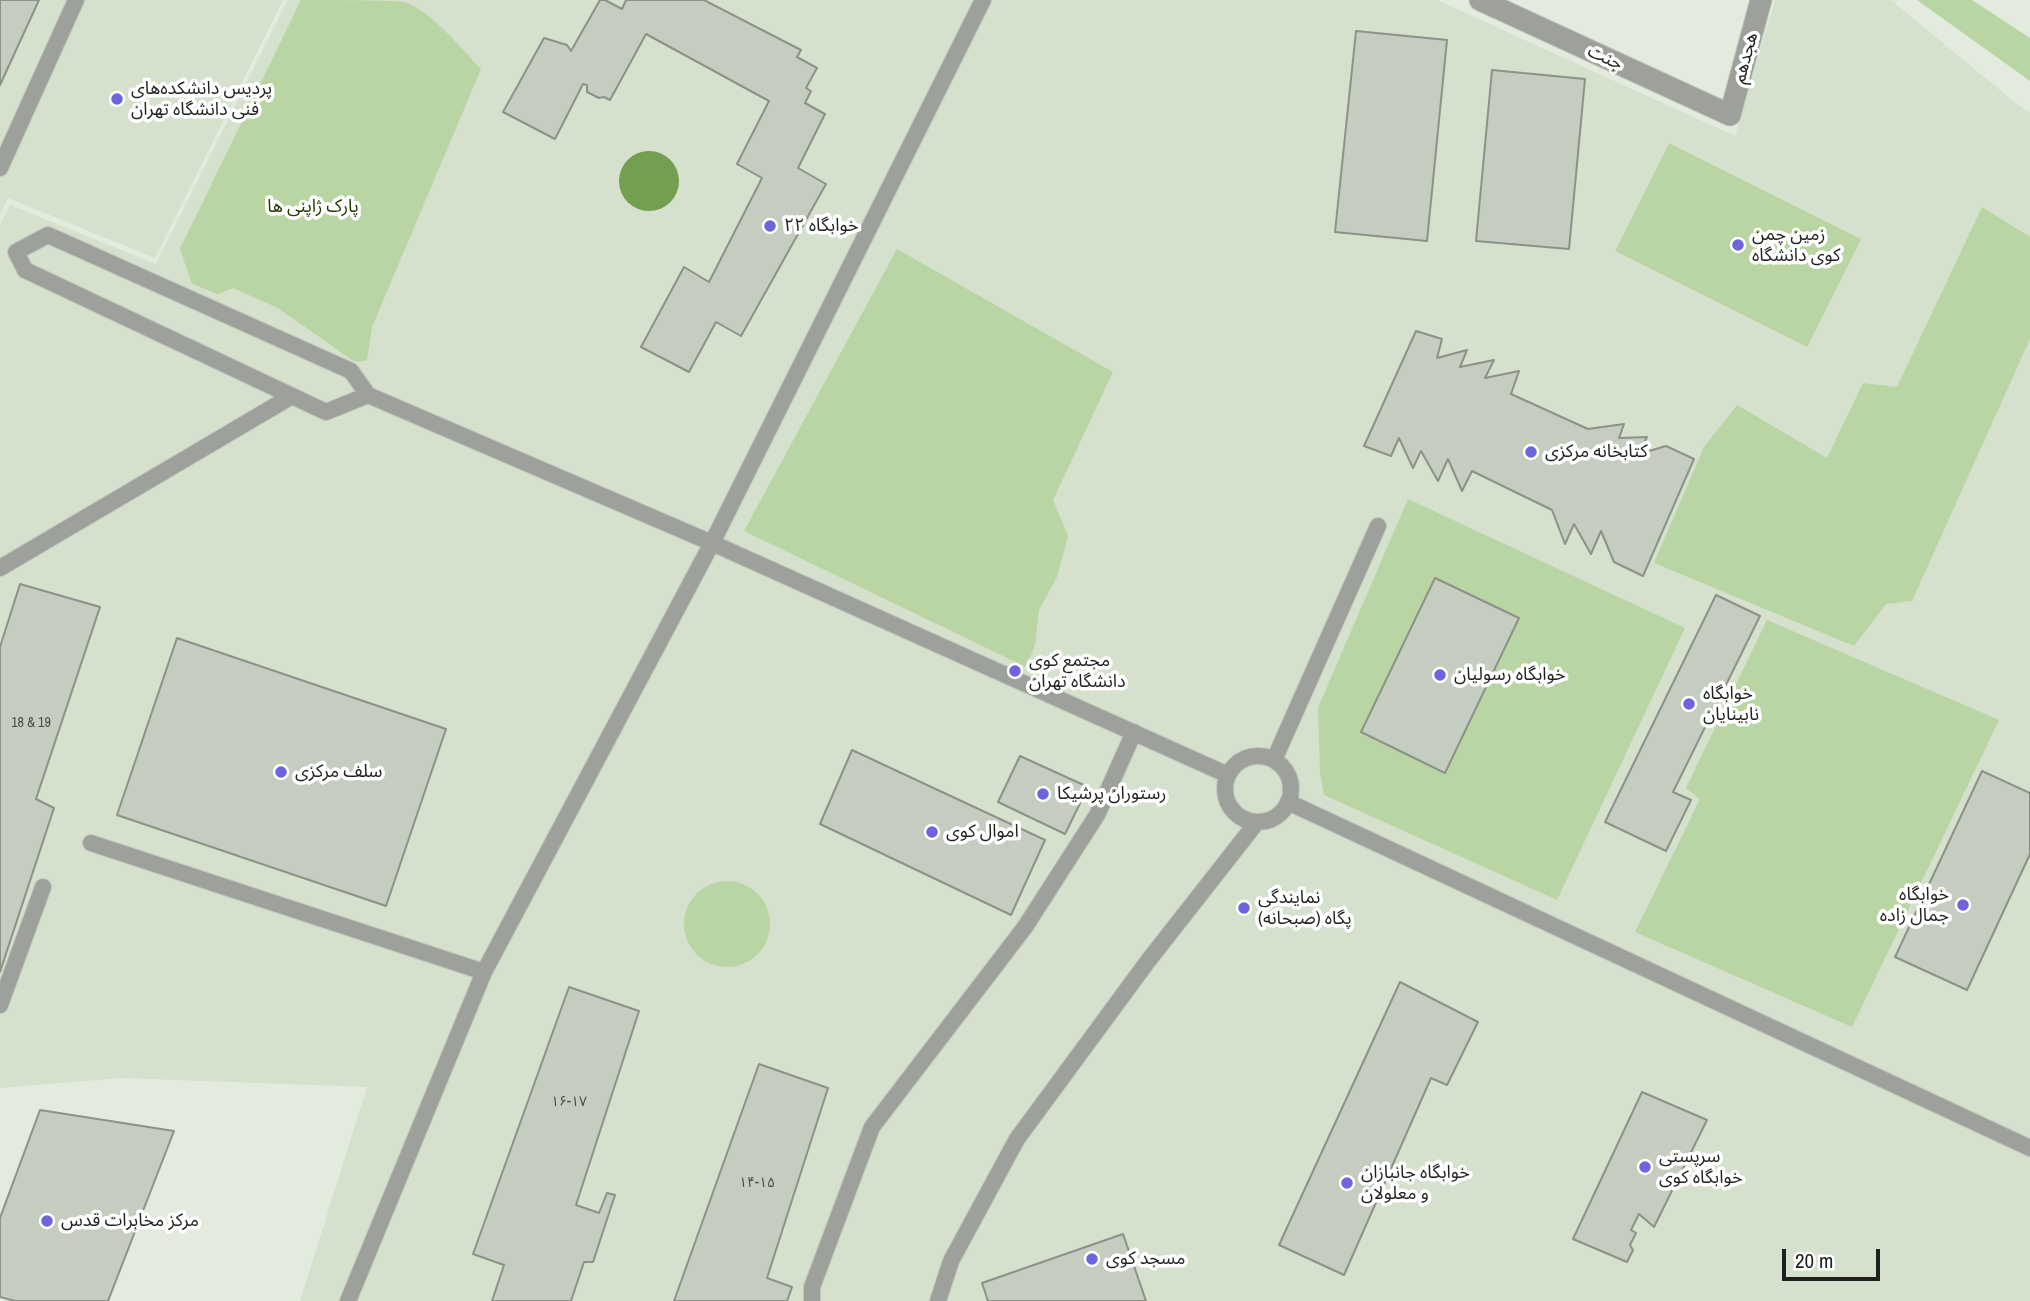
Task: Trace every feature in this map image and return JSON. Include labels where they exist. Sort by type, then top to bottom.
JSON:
[{"type":"street","name":"هجدهم","points":[[1730,115],[1761,0]]},
{"type":"street","name":"جنت","points":[[1483,1],[1730,115]]},
{"type":"lane","points":[[0,168],[76,0]]},
{"type":"lane","points":[[348,1301],[484,972],[712,543],[983,0]]},
{"type":"lane","points":[[368,395],[326,412],[25,270],[16,251],[48,235],[351,371],[368,395],[712,543],[1228,775]]},
{"type":"lane","points":[[0,568],[292,396]]},
{"type":"lane","points":[[1274,760],[1378,526]]},
{"type":"lane","points":[[812,1301],[812,1287],[872,1128],[1025,927],[1097,815],[1134,732]]},
{"type":"lane","points":[[938,1301],[951,1261],[1017,1139],[1148,961],[1257,822],[1277,816],[1288,802],[1291,788],[1289,777],[1274,760],[1264,756],[1243,759],[1228,775],[1226,796],[1230,806],[1237,814],[1257,822]]},
{"type":"lane","points":[[1288,802],[2030,1148]]},
{"type":"lane","points":[[90,843],[484,972]]},
{"type":"lane","points":[[0,1004],[43,887]]},
{"type":"shaded area","name":"پردیس دانشکده‌های فنی دانشگاه تهران","points":[[0,0],[283,0],[155,258],[8,198],[0,214]]},
{"type":"shaded area","name":"مجتمع کوی دانشگاه تهران","points":[[288,0],[1437,0],[1735,136],[1775,0],[1891,0],[2030,113],[2030,1301],[300,1301],[367,1087],[122,1078],[0,1088],[0,225],[10,205],[156,264]]},
{"type":"shaded area","points":[[649,151],[666,156],[674,164],[679,181],[674,198],[666,206],[649,211],[632,206],[624,198],[619,181],[624,164],[632,156]]},
{"type":"green space","name":"پارک ژاپنی ها","points":[[301,0],[404,2],[435,21],[481,69],[372,327],[367,360],[359,362],[352,360],[278,308],[233,288],[218,294],[192,284],[180,249]]},
{"type":"green space","points":[[1917,0],[1972,0],[2030,38],[2030,81]]},
{"type":"green space","name":"زمین چمن کوی دانشگاه","points":[[1669,143],[1861,239],[1807,347],[1615,251]]},
{"type":"green space","points":[[1982,207],[2030,237],[2030,339],[1912,601],[1886,604],[1854,646],[1654,563],[1704,447],[1737,405],[1827,458],[1863,383],[1897,387]]},
{"type":"green space","points":[[897,249],[1113,372],[1053,500],[1068,536],[1057,577],[1039,610],[1035,645],[1026,667],[744,531]]},
{"type":"green space","points":[[1408,499],[1685,628],[1557,900],[1324,795],[1320,773],[1318,708]]},
{"type":"green space","points":[[1767,620],[1999,720],[1852,1027],[1635,932],[1700,799],[1686,788]]},
{"type":"green space","points":[[727,881],[751,888],[763,900],[770,924],[763,948],[751,960],[727,967],[703,960],[691,948],[684,924],[691,900],[703,888]]},
{"type":"building","points":[[0,0],[39,0],[0,85]]},
{"type":"building","name":"خوابگاه ۲۲","points":[[600,0],[622,9],[626,0],[704,0],[801,50],[797,57],[817,68],[806,88],[811,91],[805,103],[825,114],[798,168],[826,184],[741,336],[716,322],[689,372],[641,347],[684,267],[709,282],[762,178],[737,164],[769,101],[646,34],[610,100],[587,92],[587,85],[583,84],[555,139],[503,112],[544,38],[567,45],[571,51]]},
{"type":"building","points":[[1356,31],[1447,40],[1427,241],[1335,232]]},
{"type":"building","points":[[1492,70],[1585,79],[1569,249],[1476,241]]},
{"type":"building","name":"کتابخانه مرکزی","points":[[1416,331],[1442,339],[1437,358],[1467,350],[1460,367],[1494,360],[1485,378],[1519,371],[1511,394],[1588,429],[1624,424],[1619,438],[1647,437],[1639,454],[1666,446],[1694,459],[1643,576],[1614,562],[1601,531],[1591,554],[1574,524],[1565,544],[1552,510],[1472,471],[1462,491],[1448,459],[1438,481],[1421,451],[1413,468],[1399,438],[1391,456],[1364,446]]},
{"type":"building","name":"خوابگاه رسولیان","points":[[1435,578],[1519,618],[1445,773],[1361,732]]},
{"type":"building","points":[[20,584],[100,607],[36,799],[54,808],[0,972],[0,647]]},
{"type":"building","name":"خوابگاه نابینایان","points":[[1716,595],[1760,616],[1673,792],[1691,800],[1666,851],[1605,822]]},
{"type":"building","name":"سلف مرکزی","points":[[177,638],[446,729],[386,906],[117,815]]},
{"type":"building","name":"اموال کوی","points":[[852,750],[1045,840],[1011,915],[820,824]]},
{"type":"building","name":"رستوران پرشیکا","points":[[1020,756],[1088,787],[1065,834],[998,802]]},
{"type":"building","name":"خوابگاه جمال زاده","points":[[1982,771],[2030,793],[2030,854],[1967,990],[1895,957]]},
{"type":"building","name":"خوابگاه جانبازان و معلولان","points":[[1400,982],[1478,1022],[1447,1085],[1431,1078],[1344,1275],[1279,1245]]},
{"type":"building","points":[[569,987],[639,1011],[576,1205],[599,1213],[607,1193],[615,1195],[593,1262],[584,1262],[571,1301],[492,1301],[504,1265],[473,1254]]},
{"type":"building","points":[[759,1064],[828,1088],[767,1278],[792,1287],[787,1301],[674,1301]]},
{"type":"building","name":"سرپستی خوابگاه کوی","points":[[1642,1092],[1707,1120],[1654,1227],[1639,1214],[1631,1230],[1636,1233],[1630,1245],[1633,1250],[1627,1262],[1573,1239]]},
{"type":"building","points":[[40,1110],[174,1131],[108,1301],[15,1301],[0,1297],[0,1218]]},
{"type":"building","name":"مسجد کوی","points":[[1123,1234],[1146,1301],[988,1301],[982,1283]]},
{"type":"place","name":"پردیس دانشکده‌های فنی دانشگاه تهران","points":[[117,99]]},
{"type":"place","name":"خوابگاه ۲۲","points":[[770,226]]},
{"type":"place","name":"زمین چمن کوی دانشگاه","points":[[1738,245]]},
{"type":"place","name":"کتابخانه مرکزی","points":[[1531,452]]},
{"type":"place","name":"مجتمع کوی دانشگاه تهران","points":[[1015,671]]},
{"type":"place","name":"خوابگاه رسولیان","points":[[1440,675]]},
{"type":"place","name":"خوابگاه نابینایان","points":[[1689,704]]},
{"type":"place","name":"سلف مرکزی","points":[[281,772]]},
{"type":"place","name":"رستوران پرشیکا","points":[[1043,794]]},
{"type":"place","name":"اموال کوی","points":[[932,832]]},
{"type":"place","name":"خوابگاه جمال زاده","points":[[1963,905]]},
{"type":"place","name":"نمایندگی پگاه (صبحانه)","points":[[1244,908]]},
{"type":"place","name":"سرپستی خوابگاه کوی","points":[[1645,1167]]},
{"type":"place","name":"خوابگاه جانبازان و معلولان","points":[[1347,1183]]},
{"type":"place","name":"مرکز مخابرات قدس","points":[[47,1221]]},
{"type":"place","name":"مسجد کوی","points":[[1092,1259]]}]
